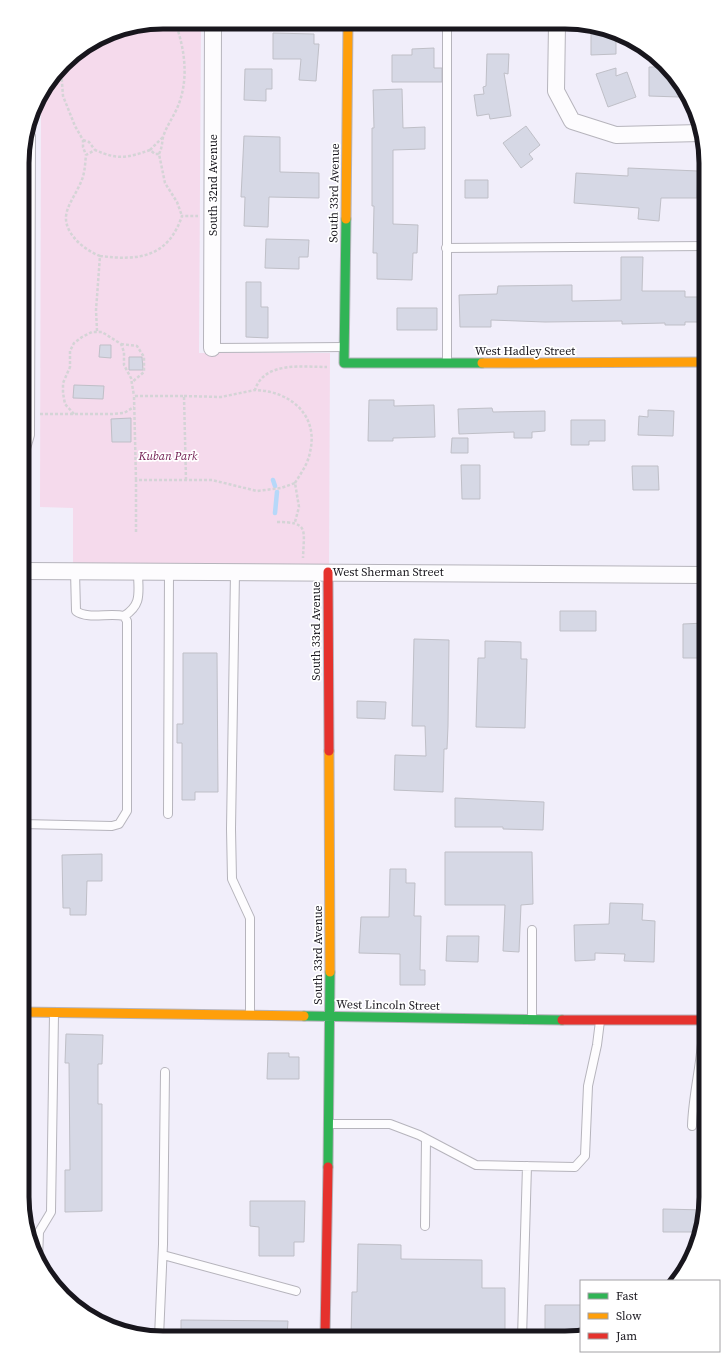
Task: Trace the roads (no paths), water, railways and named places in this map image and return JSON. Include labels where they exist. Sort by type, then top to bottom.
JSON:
[{"type":"street","name":"South 32nd Avenue","points":[[212,348],[213,29]]},
{"type":"street","name":"South 33rd Avenue","points":[[344,363],[348,29]]},
{"type":"street","points":[[557,29],[556,91],[572,121],[616,135],[695,133]]},
{"type":"street","name":"West Hadley Street","points":[[344,363],[699,362]]},
{"type":"street","name":"West Sherman Street","points":[[29,571],[699,575]]},
{"type":"street","name":"South 33rd Avenue","points":[[325,1331],[330,1016],[328,572]]},
{"type":"street","name":"West Lincoln Street","points":[[29,1012],[532,1020],[699,1020]]},
{"type":"lane","points":[[447,29],[447,363]]},
{"type":"lane","points":[[29,438],[30,146]]},
{"type":"lane","points":[[446,248],[699,246]]},
{"type":"lane","points":[[212,348],[344,347]]},
{"type":"lane","points":[[75,571],[76,610],[87,614],[124,616],[133,610],[137,605],[138,571]]},
{"type":"lane","points":[[168,814],[169,572]]},
{"type":"lane","points":[[235,572],[231,829],[232,879],[250,918],[250,1015]]},
{"type":"lane","points":[[29,824],[112,826],[118,824],[127,812],[127,621],[124,616]]},
{"type":"lane","points":[[532,930],[532,1020]]},
{"type":"lane","points":[[38,1247],[39,1232],[51,1212],[54,1013]]},
{"type":"lane","points":[[328,1124],[390,1124],[426,1139],[476,1165],[575,1167],[585,1156],[588,1086],[597,1045],[600,1020]]},
{"type":"lane","points":[[692,1126],[693,1107],[699,1070]]},
{"type":"lane","points":[[159,1331],[163,1255],[164,1072]]},
{"type":"lane","points":[[425,1226],[426,1139]]},
{"type":"lane","points":[[522,1331],[526,1166]]},
{"type":"lane","points":[[163,1255],[296,1291]]},
{"type":"waterway","points":[[273,480],[275,486]]},
{"type":"waterway","points":[[275,513],[277,492]]},
{"type":"park label","name":"Kuban Park","points":[[168,456]]}]
